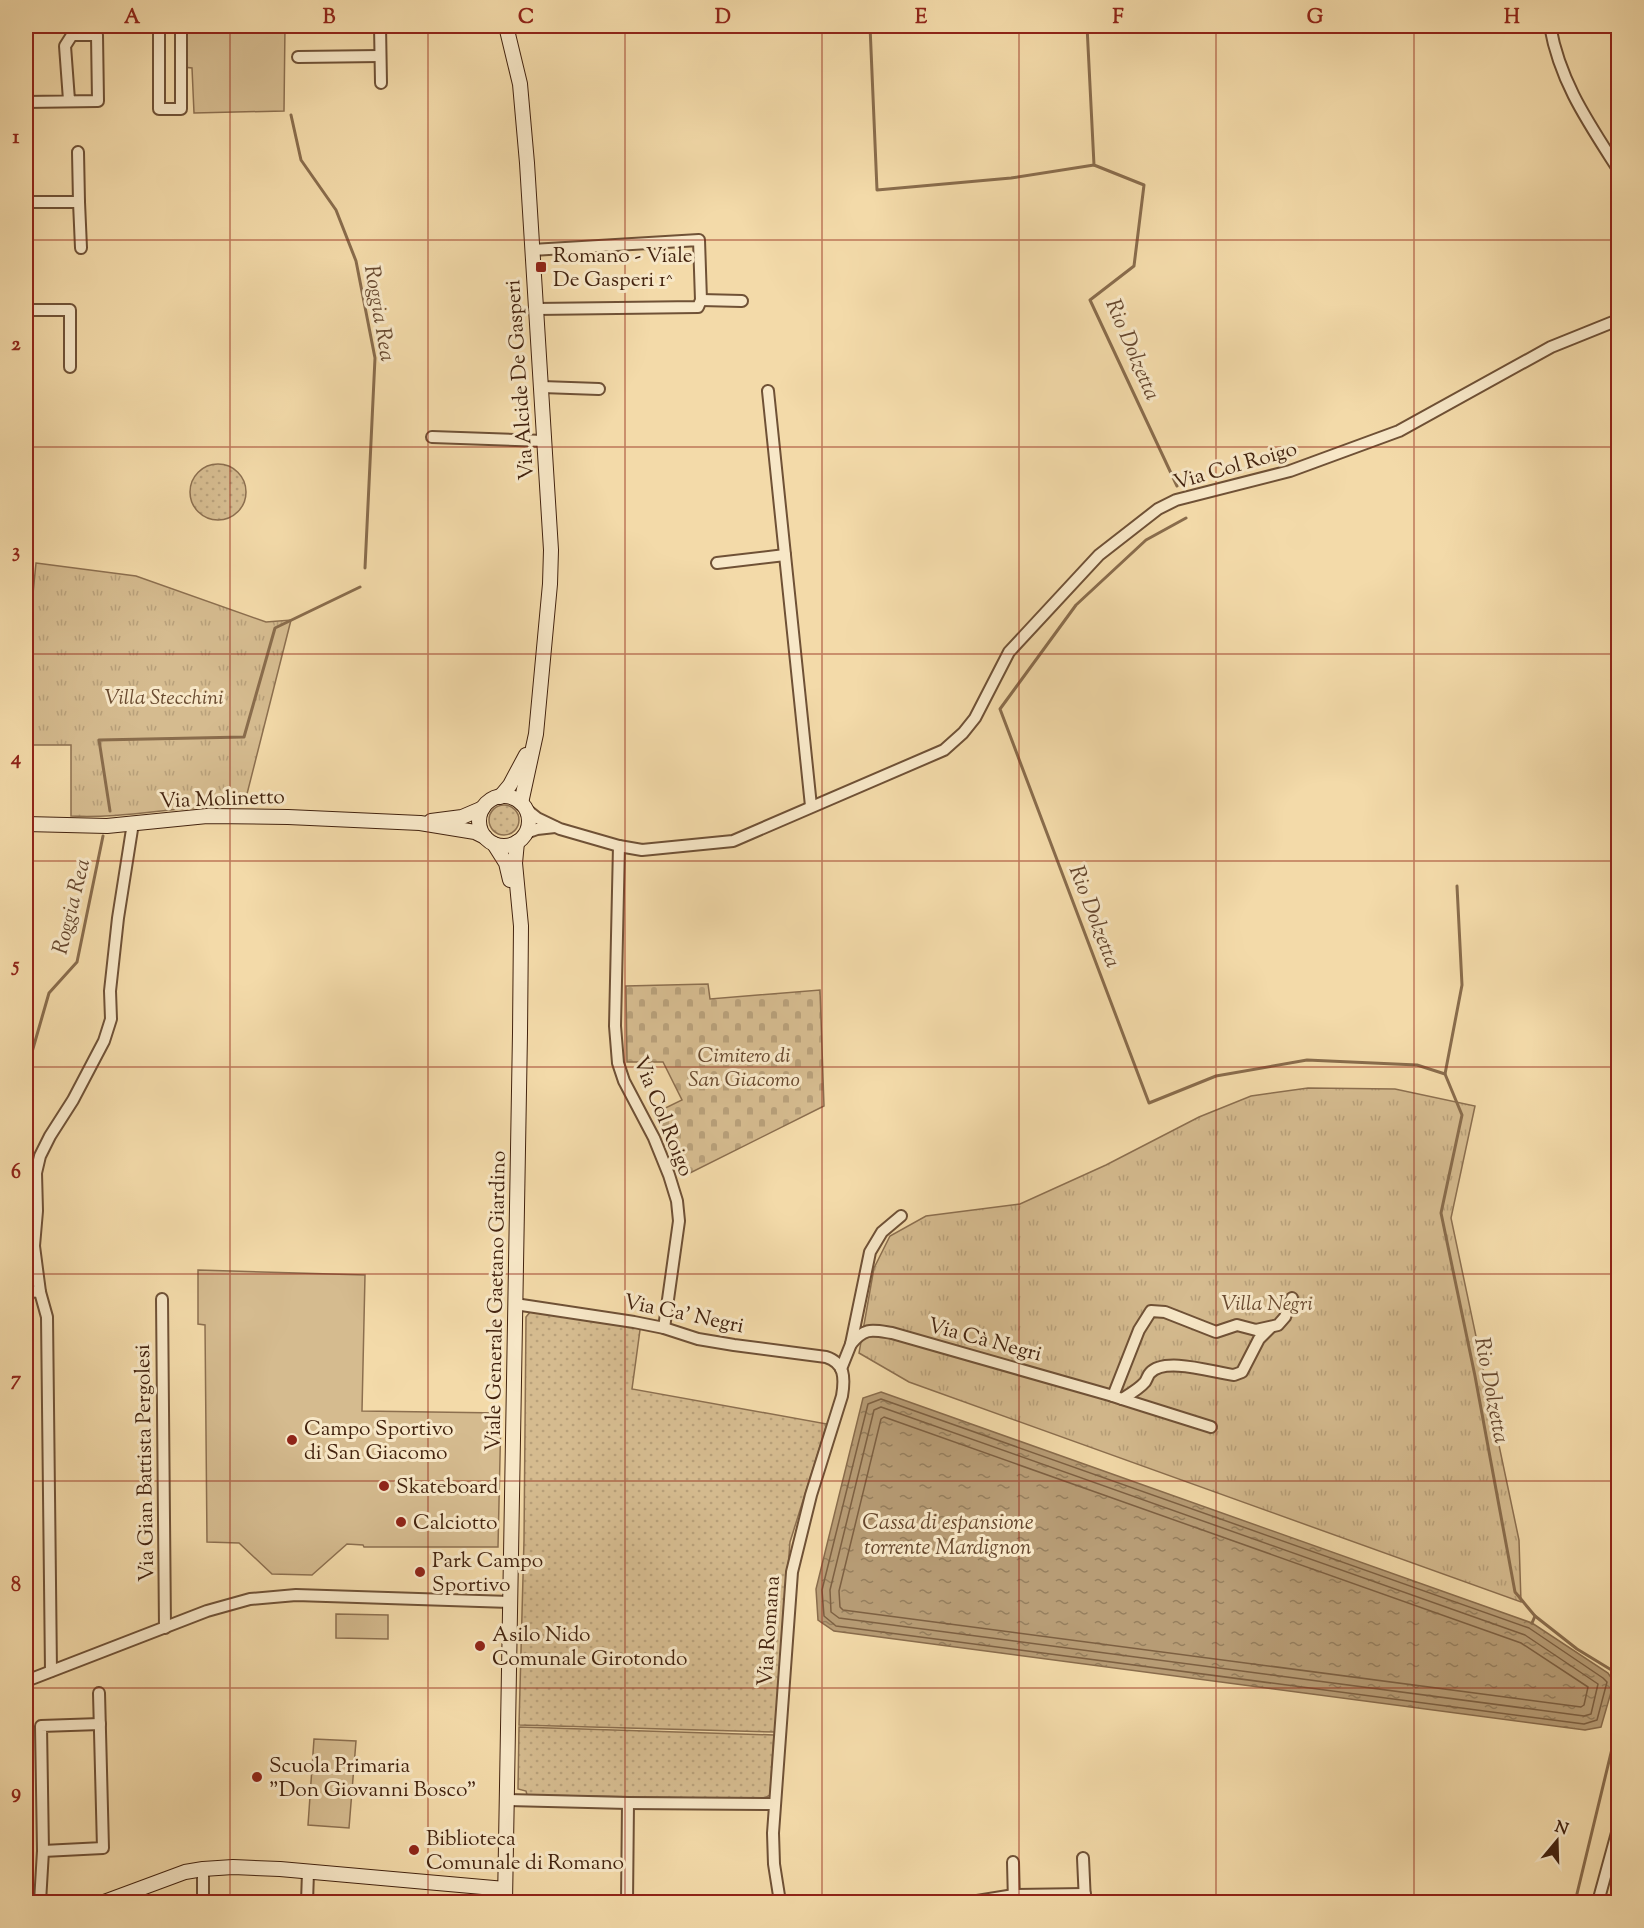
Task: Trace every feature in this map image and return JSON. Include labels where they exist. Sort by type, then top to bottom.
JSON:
[{"type":"main road","name":"Via Alcide De Gasperi","points":[[506,26],[520,84],[527,163],[550,550],[550,584],[536,734],[524,807]]},
{"type":"main road","name":"Via Alcide De Gasperi","points":[[500,797],[510,785],[536,734]]},
{"type":"main road","points":[[507,796],[524,807],[529,825],[521,838],[502,846],[490,840],[480,823],[483,808],[493,799],[507,796]]},
{"type":"main road","name":"Via Molinetto","points":[[420,823],[462,817],[483,808]]},
{"type":"main road","name":"Via Molinetto","points":[[26,824],[107,826],[207,816],[288,817],[420,823],[475,832],[490,840]]},
{"type":"main road","name":"Viale Generale Gaetano Giardino","points":[[505,1896],[520,916],[515,863],[521,838]]},
{"type":"main road","name":"Viale Generale Gaetano Giardino","points":[[490,840],[506,863],[520,916]]},
{"type":"main road","points":[[104,1902],[171,1877],[203,1869],[233,1867],[308,1872],[505,1896]]},
{"type":"street","points":[[159,26],[159,109],[180,109],[181,26]]},
{"type":"street","points":[[380,26],[381,83]]},
{"type":"street","points":[[1550,26],[1564,78],[1581,111],[1618,169]]},
{"type":"street","points":[[26,102],[98,101],[97,35],[72,35],[67,40],[65,46],[69,100]]},
{"type":"street","points":[[298,57],[381,56]]},
{"type":"street","points":[[78,152],[81,248]]},
{"type":"street","points":[[26,202],[79,202]]},
{"type":"street","points":[[532,250],[699,240],[701,300],[700,304],[694,308],[536,309]]},
{"type":"street","points":[[701,300],[741,301]]},
{"type":"street","points":[[26,310],[70,310],[70,367]]},
{"type":"street","name":"Via Col Roigo","points":[[524,807],[537,818],[556,827],[619,846],[642,850],[733,841],[944,750],[963,733],[975,718],[1009,652],[1099,555],[1158,509],[1176,500],[1290,471],[1399,431],[1551,347],[1618,320]]},
{"type":"street","points":[[542,387],[599,389]]},
{"type":"street","points":[[768,391],[811,806]]},
{"type":"street","points":[[432,437],[545,441]]},
{"type":"street","points":[[717,563],[785,555]]},
{"type":"street","points":[[51,1671],[47,1317],[40,1292],[34,1246],[38,1210],[36,1173],[40,1156],[104,1041],[111,1019],[110,991],[133,823]]},
{"type":"street","name":"Via Col Roigo","points":[[521,838],[537,829],[556,827]]},
{"type":"street","name":"Via Col Roigo","points":[[619,846],[615,1026],[618,1063],[624,1081],[654,1138],[669,1174],[677,1201],[679,1221],[664,1328]]},
{"type":"street","points":[[842,1369],[851,1344],[870,1252],[882,1232],[901,1216]]},
{"type":"street","points":[[26,1291],[40,1292]]},
{"type":"street","points":[[1117,1397],[1138,1330],[1151,1311],[1165,1312],[1216,1332],[1228,1330],[1237,1325],[1256,1330],[1278,1325],[1285,1317],[1292,1298]]},
{"type":"street","name":"Via Gian Battista Pergolesi","points":[[162,1299],[165,1628]]},
{"type":"street","name":"Via Ca' Negri","points":[[515,1304],[664,1328],[680,1335],[725,1344],[826,1357],[834,1360],[842,1369]]},
{"type":"street","points":[[1117,1397],[1136,1390],[1150,1373],[1158,1368],[1185,1366],[1234,1375],[1242,1372],[1259,1339],[1270,1328]]},
{"type":"street","name":"Via Cà Negri","points":[[851,1344],[859,1334],[870,1330],[892,1333],[1117,1397],[1211,1427]]},
{"type":"street","name":"Via Romana","points":[[780,1902],[774,1864],[774,1804],[792,1572],[811,1495],[842,1396],[844,1378],[842,1369]]},
{"type":"street","points":[[26,1681],[222,1606],[264,1597],[296,1595],[510,1602]]},
{"type":"street","points":[[43,1851],[104,1848],[99,1692]]},
{"type":"street","points":[[40,1902],[43,1851],[41,1726],[100,1724]]},
{"type":"street","points":[[506,1800],[774,1804]]},
{"type":"street","points":[[627,1902],[628,1803]]},
{"type":"street","points":[[1598,1902],[1617,1843],[1618,1829]]},
{"type":"street","points":[[970,1902],[1085,1898],[1083,1858]]},
{"type":"street","points":[[1013,1862],[1014,1899]]},
{"type":"street","points":[[203,1869],[203,1902]]},
{"type":"street","points":[[307,1902],[308,1872]]},
{"type":"green space","points":[[183,26],[285,26],[284,111],[194,113],[192,68],[183,67]]},
{"type":"green space","points":[[212,464],[224,464],[234,468],[242,476],[246,492],[242,508],[234,516],[224,520],[212,520],[202,516],[194,508],[190,498],[190,486],[194,476],[202,468]]},
{"type":"green space","name":"Villa Stecchini","points":[[36,563],[136,576],[266,622],[291,620],[247,794],[236,806],[112,816],[71,816],[71,745],[26,745],[26,665]]},
{"type":"green space","points":[[504,805],[515,809],[519,820],[515,831],[504,835],[493,831],[489,820],[493,809]]},
{"type":"green space","name":"Cimitero di San Giacomo","points":[[708,984],[710,999],[820,990],[824,1106],[690,1173],[655,1113],[682,1100],[663,1062],[627,1062],[626,986]]},
{"type":"green space","name":"Villa Negri","points":[[1308,1088],[1395,1089],[1475,1106],[1451,1218],[1519,1540],[1521,1602],[909,1382],[859,1353],[874,1268],[890,1236],[926,1216],[1020,1204],[1106,1165],[1199,1117],[1251,1096]]},
{"type":"green space","points":[[198,1270],[365,1275],[362,1411],[501,1413],[498,1547],[364,1547],[347,1544],[312,1575],[272,1574],[239,1543],[207,1542],[205,1325],[198,1324]]},
{"type":"green space","points":[[530,1312],[638,1327],[640,1330],[632,1389],[827,1424],[790,1542],[775,1732],[519,1725],[524,1540],[526,1317]]},
{"type":"green space","points":[[336,1614],[388,1615],[388,1639],[336,1638]]},
{"type":"green space","points":[[519,1727],[774,1735],[770,1795],[763,1799],[527,1795],[526,1791],[518,1789]]},
{"type":"green space","points":[[314,1739],[356,1741],[349,1828],[308,1825]]},
{"type":"water","name":"Cassa di espansione torrente Mardignon","points":[[881,1392],[1532,1623],[1608,1673],[1614,1682],[1601,1727],[1585,1730],[834,1631],[818,1620],[816,1589],[863,1398]]},
{"type":"waterway","name":"Rio Dolzetta","points":[[870,26],[877,190],[1011,178],[1094,165]]},
{"type":"waterway","name":"Rio Dolzetta","points":[[1087,26],[1094,165],[1144,185],[1134,266],[1090,300],[1177,486]]},
{"type":"waterway","name":"Roggia Rea","points":[[291,115],[301,160],[336,210],[356,261],[375,358],[365,568]]},
{"type":"waterway","name":"Rio Dolzetta","points":[[1186,518],[1146,540],[1076,605],[1000,709],[1149,1103],[1216,1076],[1307,1060],[1417,1065],[1445,1074],[1462,1115],[1441,1213],[1475,1376],[1515,1592],[1535,1616],[1577,1649],[1618,1674]]},
{"type":"waterway","name":"Roggia Rea","points":[[110,811],[99,740],[244,737],[275,628],[360,587]]},
{"type":"waterway","name":"Roggia Rea","points":[[28,1189],[27,1113],[32,1052],[49,993],[77,962],[103,836]]},
{"type":"waterway","name":"Rio Dolzetta","points":[[1445,1074],[1462,985],[1457,886]]},
{"type":"waterway","name":"Roggia Rea","points":[[28,1218],[32,1201]]},
{"type":"waterway","points":[[1612,1669],[1618,1607]]},
{"type":"waterway","name":"Rio Dolzetta","points":[[1532,1623],[1535,1616]]},
{"type":"waterway","points":[[1575,1902],[1618,1724]]},
{"type":"place","name":"Romano - Viale De Gasperi 1^","points":[[541,267]]},
{"type":"place","name":"Campo Sportivo di San Giacomo","points":[[292,1440]]},
{"type":"place","name":"Skateboard","points":[[384,1486]]},
{"type":"place","name":"Calciotto","points":[[401,1522]]},
{"type":"place","name":"Park Campo Sportivo","points":[[420,1572]]},
{"type":"place","name":"Asilo Nido Comunale Girotondo","points":[[480,1646]]},
{"type":"place","name":"Scuola Primaria \"Don Giovanni Bosco\"","points":[[257,1777]]},
{"type":"place","name":"Biblioteca Comunale di Romano","points":[[414,1850]]}]
